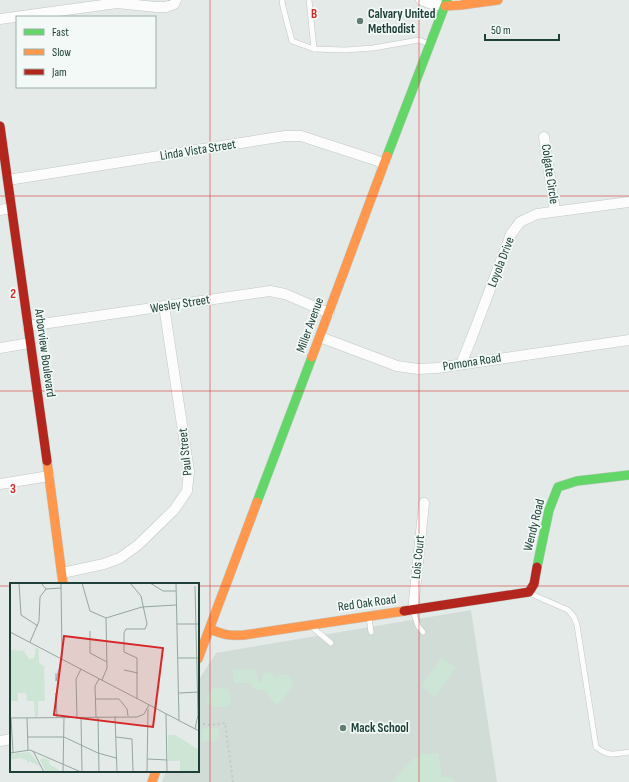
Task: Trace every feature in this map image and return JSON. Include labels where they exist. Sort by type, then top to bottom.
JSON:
[{"type":"street","points":[[20,16],[120,1],[156,7],[166,7],[174,4],[176,0]]},
{"type":"street","points":[[421,0],[432,4],[446,3],[461,5],[498,0]]},
{"type":"street","name":"Miller Avenue","points":[[199,656],[446,3]]},
{"type":"street","points":[[0,19],[16,17]]},
{"type":"street","name":"Arborview Boulevard","points":[[0,126],[63,583]]},
{"type":"street","name":"Linda Vista Street","points":[[8,180],[285,136],[301,136],[384,164]]},
{"type":"street","name":"Colgate Circle","points":[[544,137],[555,211]]},
{"type":"street","name":"Loyola Drive","points":[[461,364],[511,234],[520,222],[537,214],[629,202]]},
{"type":"street","points":[[0,210],[11,208]]},
{"type":"street","name":"Wesley Street","points":[[28,326],[270,291],[284,294],[329,313]]},
{"type":"street","name":"Paul Street","points":[[62,573],[104,564],[120,558],[138,545],[174,510],[187,491],[189,471],[164,306]]},
{"type":"street","name":"Pomona Road","points":[[320,337],[397,366],[418,369],[437,368],[629,340]]},
{"type":"street","points":[[0,348],[30,343]]},
{"type":"street","name":"Wendy Road","points":[[529,592],[534,584],[549,510],[558,487],[577,481],[629,475]]},
{"type":"street","points":[[0,484],[49,476]]},
{"type":"street","name":"Lois Court","points":[[413,610],[424,504]]},
{"type":"street","name":"Red Oak Road","points":[[210,629],[224,635],[244,635],[529,592]]},
{"type":"street","points":[[0,741],[10,739]]},
{"type":"street","points":[[152,782],[156,772]]},
{"type":"lane","points":[[282,0],[292,40],[314,49],[345,50],[373,48],[419,40],[430,44]]},
{"type":"lane","points":[[309,0],[314,49]]},
{"type":"lane","points":[[529,592],[568,610],[574,617],[577,625],[596,747],[602,752],[610,755],[629,752]]},
{"type":"lane","points":[[413,610],[418,626],[423,632]]},
{"type":"lane","points":[[369,616],[371,632]]},
{"type":"lane","points":[[310,625],[331,643]]},
{"type":"path","points":[[199,723],[210,725],[225,723],[233,782]]},
{"type":"shaded area","name":"Mack School","points":[[471,610],[497,782],[162,782],[166,772],[199,772],[199,681],[216,653]]},
{"type":"green space","points":[[442,657],[456,668],[435,697],[421,686]]},
{"type":"green space","points":[[233,670],[255,670],[259,682],[263,682],[262,675],[264,672],[272,673],[274,677],[279,675],[288,675],[294,683],[281,703],[275,704],[264,690],[256,690],[250,683],[234,683]]},
{"type":"green space","points":[[219,687],[228,689],[231,695],[231,703],[225,707],[213,707],[206,698],[212,689]]},
{"type":"green space","points":[[210,727],[219,729],[220,735],[214,742],[202,741],[201,731]]},
{"type":"green space","points":[[438,753],[442,777],[452,777],[453,782],[392,782],[410,761],[422,754]]},
{"type":"traffic: fast","points":[[387,156],[447,0]]},
{"type":"traffic: fast","points":[[257,502],[312,357]]},
{"type":"traffic: fast","points":[[537,567],[549,510],[558,487],[577,481],[629,475]]},
{"type":"traffic: slow","points":[[445,6],[498,0]]},
{"type":"traffic: slow","points":[[312,357],[387,156]]},
{"type":"traffic: slow","points":[[47,461],[63,583]]},
{"type":"traffic: slow","points":[[199,656],[257,502]]},
{"type":"traffic: slow","points":[[210,629],[227,635],[244,635],[404,611]]},
{"type":"traffic: slow","points":[[152,782],[156,772]]},
{"type":"traffic: jam","points":[[0,126],[47,461]]},
{"type":"traffic: jam","points":[[404,611],[529,592],[534,584],[537,567]]},
{"type":"place","name":"Calvary United Methodist","points":[[360,21]]},
{"type":"place","name":"Mack School","points":[[343,728]]}]
